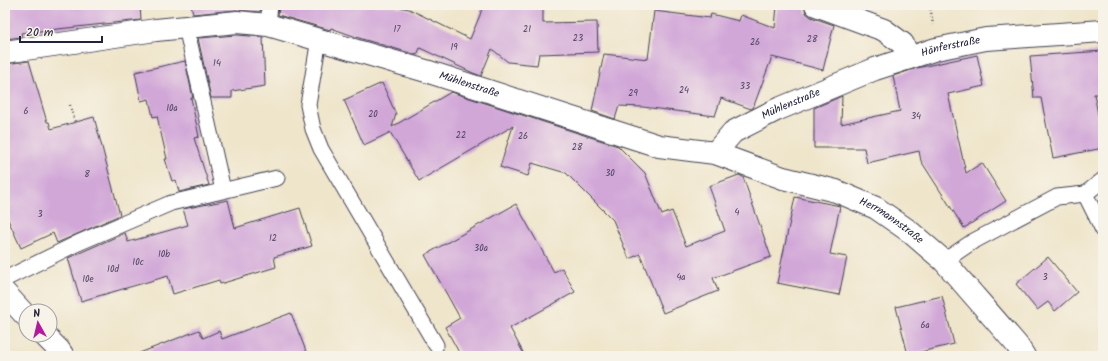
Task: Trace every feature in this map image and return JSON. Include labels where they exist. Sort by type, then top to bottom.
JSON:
[{"type":"street","name":"Hänferstraße","points":[[816,5],[884,30],[902,44],[909,58],[936,49],[986,39],[1103,31]]},
{"type":"street","name":"Mühlenstraße","points":[[5,52],[186,27],[237,22],[269,15],[319,39],[448,78],[659,146],[715,153],[733,132],[776,110],[875,69],[909,58]]},
{"type":"street","name":"Herrmannstraße","points":[[715,153],[783,178],[836,191],[876,208],[909,231],[944,261],[1017,345],[1024,356]]},
{"type":"street","points":[[5,293],[18,307]]},
{"type":"street","points":[[52,343],[63,356]]},
{"type":"lane","points":[[186,27],[223,190]]},
{"type":"lane","points":[[319,39],[308,105],[313,129],[321,149],[436,345]]},
{"type":"lane","points":[[5,279],[78,243],[171,203],[277,178]]},
{"type":"lane","points":[[944,261],[972,242],[1058,197],[1085,194],[1103,180]]},
{"type":"lane","points":[[1085,194],[1103,230]]},
{"type":"path","points":[[70,105],[74,122]]},
{"type":"building","points":[[5,5],[140,5],[141,20],[21,33],[22,37],[5,39]]},
{"type":"building","points":[[191,5],[261,5],[260,12],[236,10],[193,14]]},
{"type":"building","points":[[279,5],[390,5],[409,9],[470,39],[483,5],[543,5],[543,23],[597,22],[598,52],[539,54],[537,65],[508,62],[492,49],[481,76],[420,48],[417,55],[362,39],[331,28],[330,30],[278,15]]},
{"type":"building","points":[[777,5],[804,5],[806,13],[811,17],[834,25],[823,70],[772,57],[753,108],[751,109],[721,98],[715,116],[643,107],[619,106],[615,119],[592,111],[604,54],[648,59],[654,11],[710,18],[711,14],[739,21],[741,15],[775,28]]},
{"type":"building","points":[[237,35],[263,37],[265,86],[232,91],[232,98],[211,98],[198,38]]},
{"type":"building","points":[[1103,51],[1103,94],[1094,94],[1103,139],[1103,148],[1053,158],[1041,98],[1034,98],[1030,56]]},
{"type":"building","points":[[977,55],[984,86],[948,94],[966,173],[982,163],[1006,201],[964,228],[921,161],[919,151],[867,163],[864,148],[814,148],[814,108],[842,96],[841,124],[900,111],[893,76],[917,68]]},
{"type":"building","points":[[29,61],[47,122],[49,122],[51,129],[94,117],[120,215],[57,243],[53,233],[21,248],[5,213],[5,64]]},
{"type":"building","points":[[185,61],[199,137],[194,138],[209,185],[179,192],[176,180],[172,181],[165,159],[167,159],[157,116],[153,117],[149,99],[141,101],[135,72]]},
{"type":"building","points":[[382,83],[396,114],[392,127],[451,92],[618,146],[645,173],[662,215],[672,211],[686,246],[725,231],[709,186],[739,175],[743,177],[771,257],[713,278],[718,291],[663,313],[640,254],[629,259],[613,220],[566,173],[532,163],[528,176],[500,167],[513,126],[419,181],[390,132],[364,145],[344,100]]},
{"type":"building","points":[[795,197],[840,206],[830,254],[847,257],[839,295],[777,283]]},
{"type":"building","points":[[228,200],[235,228],[300,208],[312,246],[274,257],[276,267],[220,284],[219,280],[173,294],[168,276],[81,301],[68,258],[125,233],[128,242],[188,225],[183,209]]},
{"type":"building","points":[[516,204],[554,272],[562,268],[575,292],[510,328],[525,356],[461,356],[445,327],[460,318],[425,255]]},
{"type":"building","points":[[1048,257],[1077,292],[1055,311],[1048,302],[1037,310],[1016,284]]},
{"type":"building","points":[[942,296],[954,344],[908,355],[896,307]]},
{"type":"building","points":[[291,313],[308,356],[137,356],[137,354],[199,330],[203,338],[219,331],[222,339]]}]
